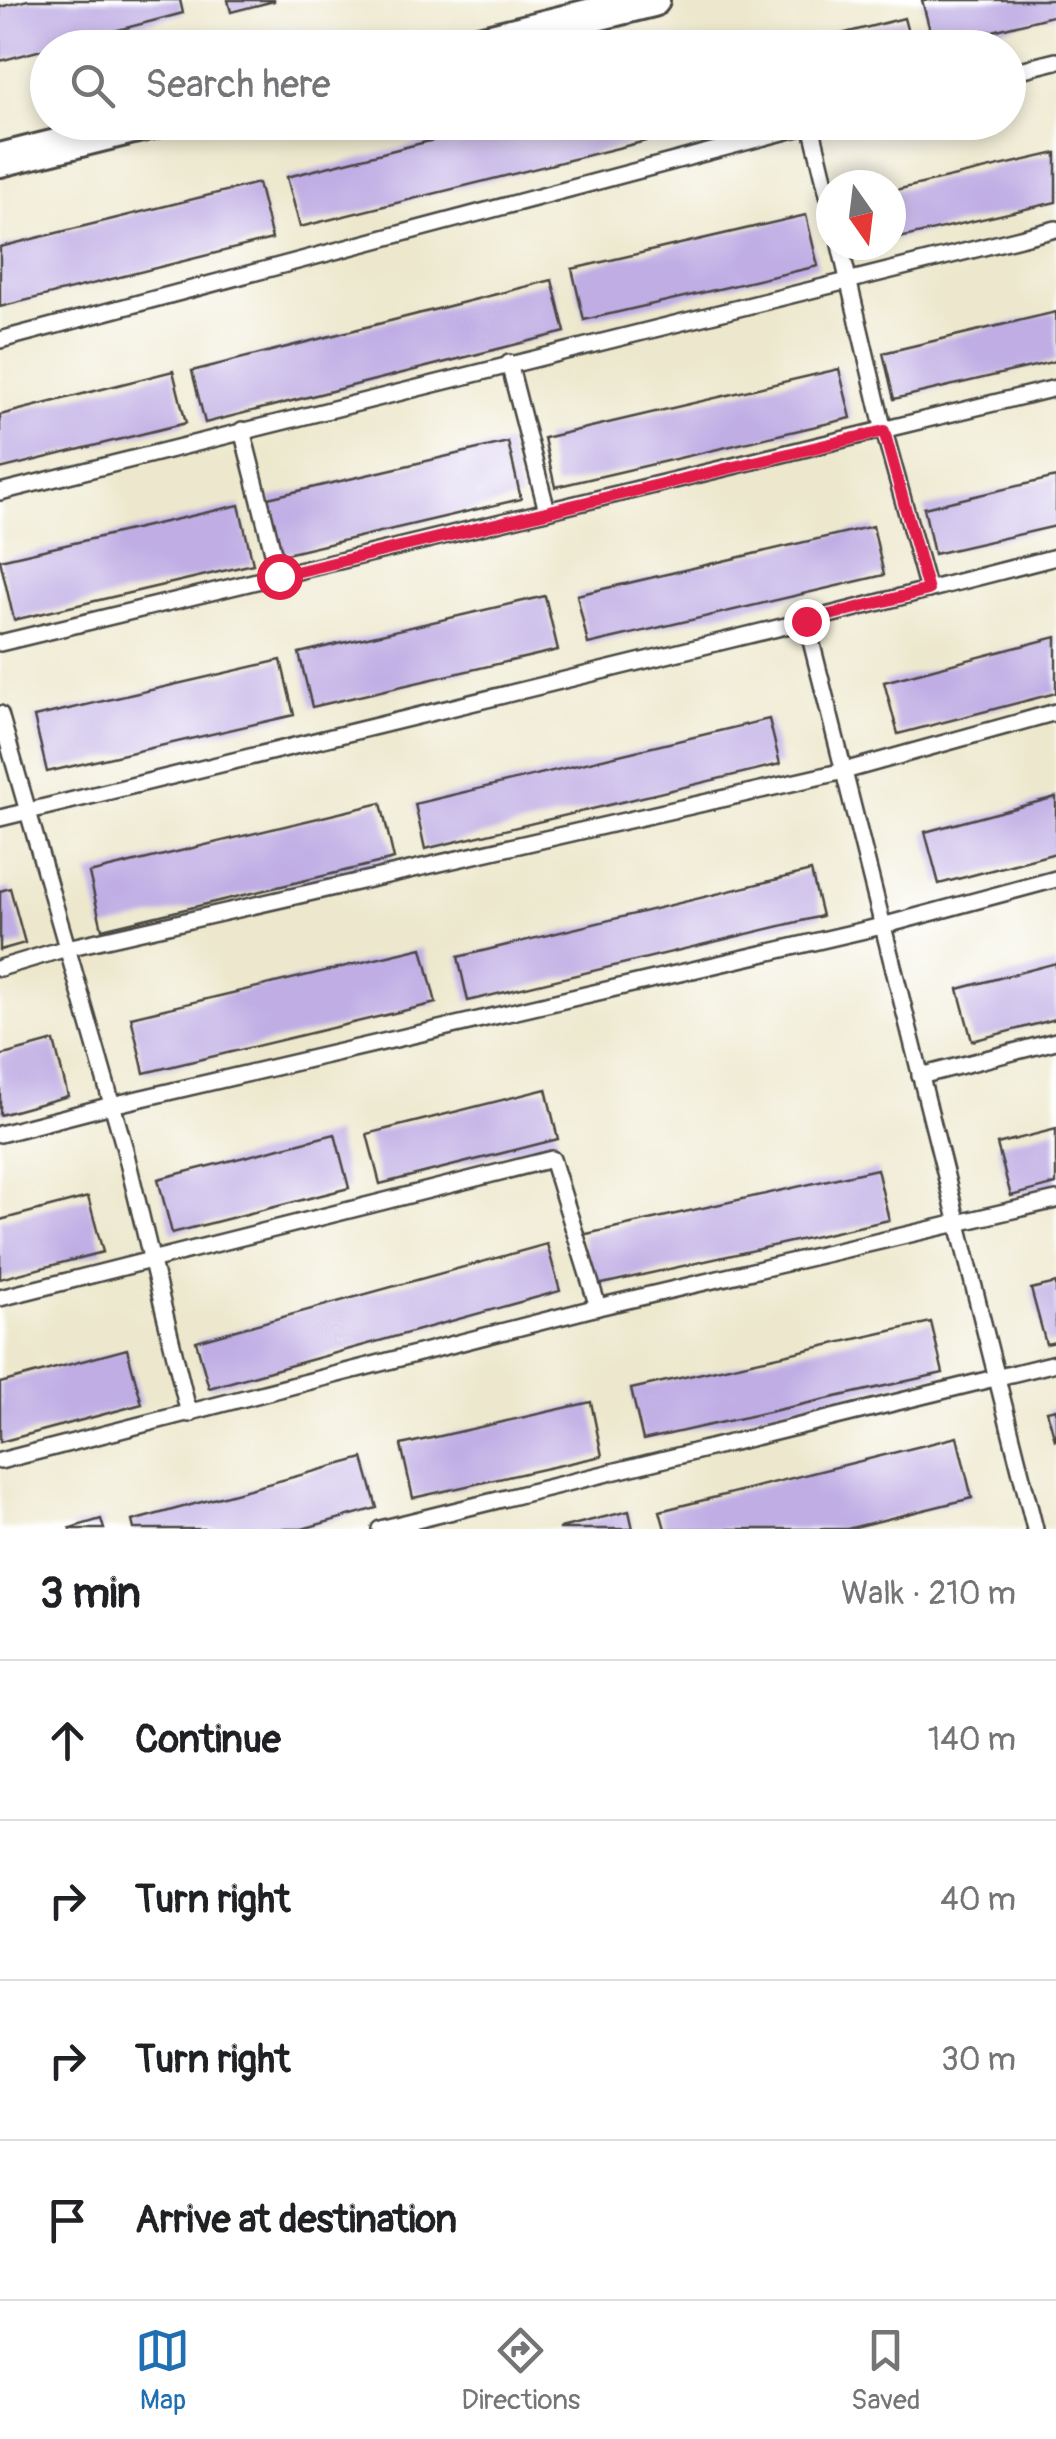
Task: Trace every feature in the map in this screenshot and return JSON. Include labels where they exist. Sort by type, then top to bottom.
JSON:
[{"type":"street","points":[[531,30],[652,0]]},
{"type":"street","points":[[0,160],[81,140]]},
{"type":"lane","points":[[1026,68],[1056,60]]},
{"type":"lane","points":[[0,340],[756,140]]},
{"type":"lane","points":[[819,140],[824,170]]},
{"type":"lane","points":[[0,492],[1056,229]]},
{"type":"lane","points":[[843,260],[884,431],[928,590]]},
{"type":"lane","points":[[509,363],[548,511]]},
{"type":"lane","points":[[0,642],[1056,388]]},
{"type":"lane","points":[[242,430],[279,576]]},
{"type":"lane","points":[[0,818],[1056,557]]},
{"type":"lane","points":[[806,621],[1035,1529]]},
{"type":"lane","points":[[0,968],[67,948],[844,771],[1056,712]]},
{"type":"lane","points":[[0,714],[112,1104],[189,1414]]},
{"type":"lane","points":[[0,1134],[112,1104],[882,926],[1056,879]]},
{"type":"lane","points":[[920,1076],[1056,1040]]},
{"type":"lane","points":[[0,1298],[552,1159],[598,1307]]},
{"type":"lane","points":[[0,1461],[598,1307],[1056,1200]]},
{"type":"lane","points":[[380,1529],[1056,1363]]},
{"type":"building","points":[[28,0],[180,0],[183,13],[118,30],[30,30],[30,53],[0,61],[0,7]]},
{"type":"building","points":[[228,0],[274,0],[274,1],[231,12]]},
{"type":"building","points":[[922,0],[1056,0],[1056,15],[997,30],[930,30]]},
{"type":"building","points":[[904,18],[907,30],[857,30]]},
{"type":"building","points":[[434,140],[646,141],[300,227],[287,177]]},
{"type":"building","points":[[1056,153],[1056,202],[906,237],[906,188]]},
{"type":"building","points":[[258,183],[272,239],[0,307],[0,247]]},
{"type":"building","points":[[806,215],[818,266],[584,320],[572,269]]},
{"type":"building","points":[[552,280],[565,332],[205,423],[192,371]]},
{"type":"building","points":[[1056,312],[1056,361],[894,399],[883,353]]},
{"type":"building","points":[[839,369],[851,418],[555,487],[544,438]]},
{"type":"building","points":[[173,371],[186,423],[0,469],[0,415]]},
{"type":"building","points":[[508,442],[521,499],[282,555],[268,498]]},
{"type":"building","points":[[1056,477],[1056,526],[934,554],[924,508]]},
{"type":"building","points":[[239,505],[253,564],[14,620],[0,560]]},
{"type":"building","points":[[873,526],[884,575],[588,644],[577,595]]},
{"type":"building","points":[[545,596],[558,650],[312,707],[299,653]]},
{"type":"building","points":[[1056,637],[1056,693],[898,734],[884,682]]},
{"type":"building","points":[[281,660],[294,715],[47,772],[34,717]]},
{"type":"building","points":[[769,719],[780,764],[425,849],[415,804]]},
{"type":"building","points":[[1056,797],[1056,853],[939,884],[925,832]]},
{"type":"building","points":[[381,803],[394,859],[102,929],[89,873]]},
{"type":"building","points":[[811,871],[822,916],[468,1001],[458,957]]},
{"type":"building","points":[[10,888],[25,943],[0,950],[0,891]]},
{"type":"building","points":[[422,948],[436,1003],[144,1073],[131,1017]]},
{"type":"building","points":[[1056,963],[1056,1019],[972,1041],[958,989]]},
{"type":"building","points":[[54,1041],[68,1096],[0,1115],[0,1056]]},
{"type":"building","points":[[546,1089],[558,1139],[380,1184],[367,1134]]},
{"type":"building","points":[[1056,1129],[1056,1184],[1011,1196],[997,1144]]},
{"type":"building","points":[[335,1134],[349,1188],[172,1233],[158,1179]]},
{"type":"building","points":[[877,1169],[889,1220],[593,1286],[582,1235]]},
{"type":"building","points":[[88,1197],[103,1252],[0,1279],[0,1220]]},
{"type":"building","points":[[547,1244],[560,1291],[209,1388],[196,1341]]},
{"type":"building","points":[[1056,1283],[1056,1342],[1046,1344],[1031,1289]]},
{"type":"building","points":[[931,1322],[943,1373],[643,1440],[631,1389]]},
{"type":"building","points":[[127,1349],[142,1404],[0,1442],[0,1383]]},
{"type":"building","points":[[591,1402],[602,1456],[413,1498],[401,1445]]},
{"type":"building","points":[[1056,1409],[1056,1440],[1055,1440],[1047,1411]]},
{"type":"building","points":[[957,1437],[972,1498],[847,1529],[665,1529],[660,1511]]},
{"type":"building","points":[[363,1458],[377,1508],[302,1529],[134,1529],[132,1521]]},
{"type":"building","points":[[629,1511],[633,1529],[560,1529],[560,1528]]},
{"type":"building","points":[[101,1519],[104,1529],[70,1528]]},
{"type":"route","points":[[279,576],[884,431],[928,590],[806,621]]}]
